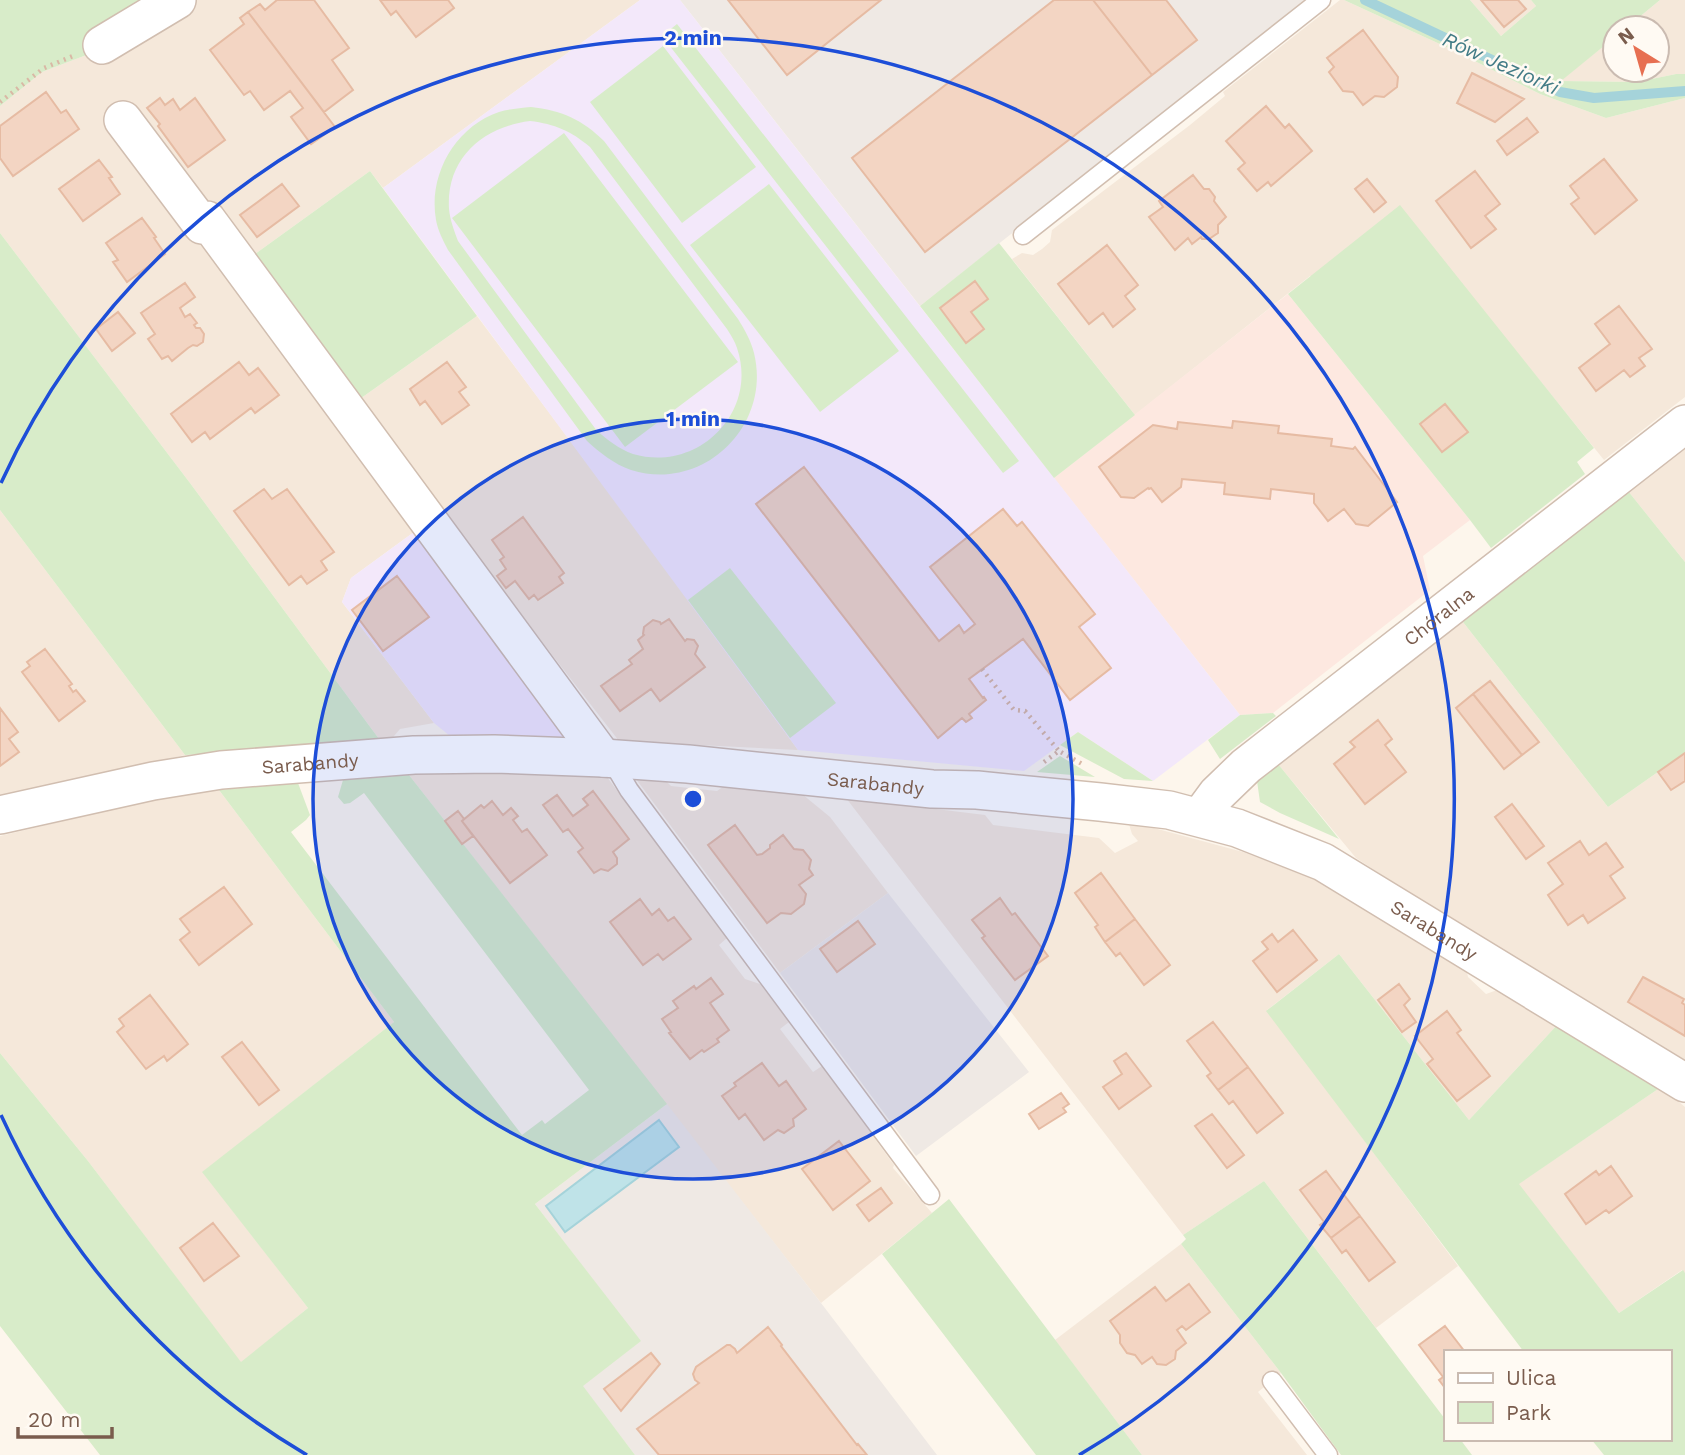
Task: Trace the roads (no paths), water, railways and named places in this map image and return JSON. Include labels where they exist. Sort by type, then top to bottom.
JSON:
[{"type":"street","points":[[102,45],[177,0]]},
{"type":"street","points":[[123,120],[202,225],[207,220],[607,758]]},
{"type":"street","name":"Chóralna","points":[[1200,817],[1217,794],[1246,766],[1685,424]]},
{"type":"street","name":"Sarabandy","points":[[0,815],[153,781],[221,770],[432,754],[520,754],[688,764],[1169,810],[1237,828],[1324,862],[1685,1083]]},
{"type":"lane","points":[[1023,235],[1321,0]]},
{"type":"lane","points":[[607,758],[930,1195]]},
{"type":"lane","points":[[1272,1381],[1328,1455]]},
{"type":"water","points":[[659,1120],[679,1147],[565,1232],[546,1206]]},
{"type":"waterway","name":"Rów Jeziorki","points":[[1365,0],[1560,92],[1594,98],[1685,91]]}]
